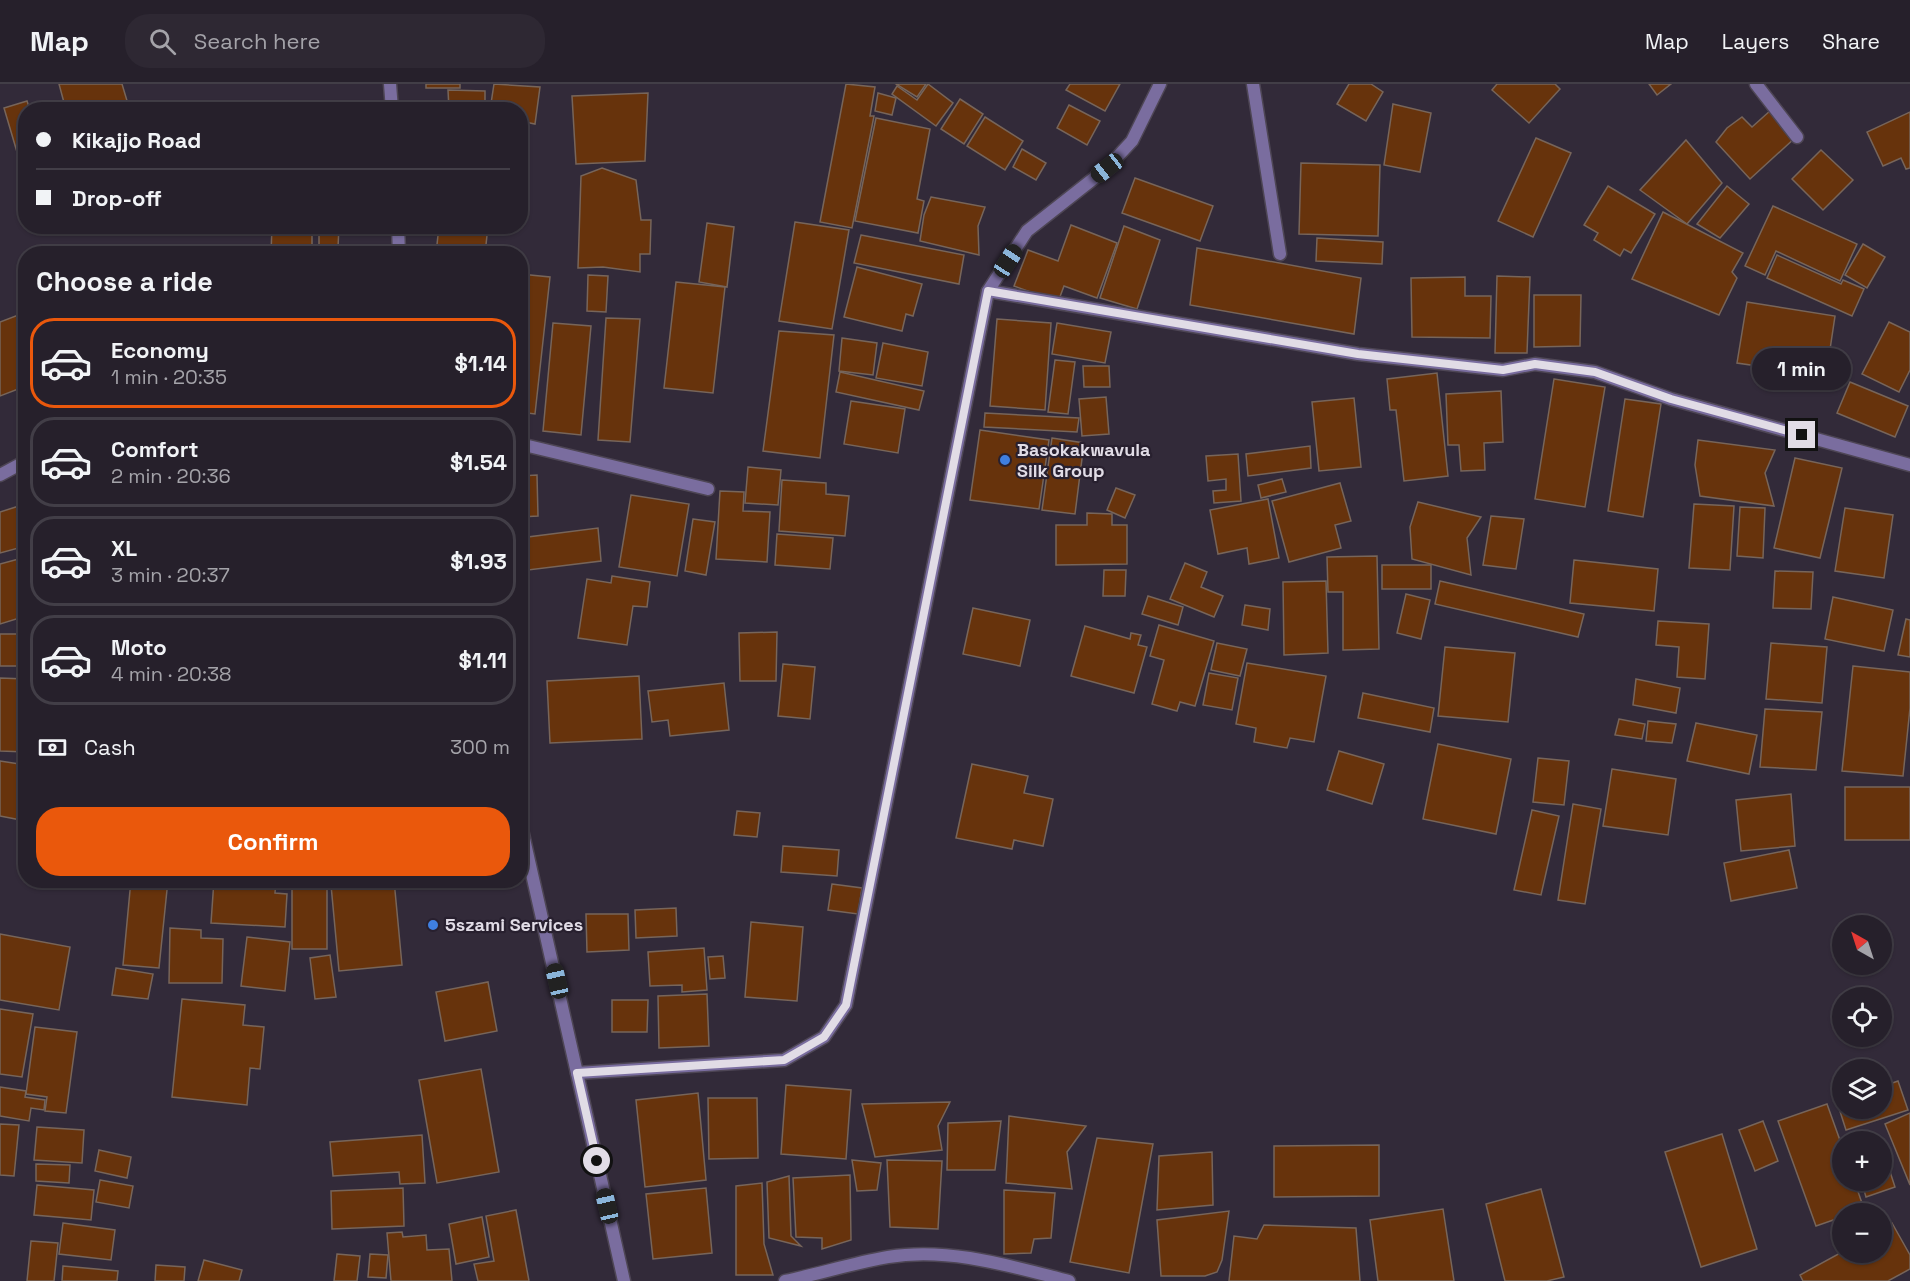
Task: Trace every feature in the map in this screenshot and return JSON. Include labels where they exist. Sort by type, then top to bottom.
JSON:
[{"type":"street","points":[[390,84],[391,102]]},
{"type":"street","points":[[577,1073],[784,1060],[824,1037],[846,1005],[988,291],[1027,231],[1107,168],[1132,141],[1160,84]]},
{"type":"street","points":[[1253,84],[1280,255]]},
{"type":"street","points":[[1756,84],[1797,137]]},
{"type":"street","points":[[988,291],[1358,354],[1503,370],[1535,364],[1595,372],[1671,399],[1910,465]]},
{"type":"street","points":[[528,446],[708,489]]},
{"type":"street","points":[[0,474],[18,465]]},
{"type":"street","points":[[528,856],[624,1281]]},
{"type":"street","points":[[785,1281],[889,1257],[938,1255],[988,1260],[1069,1281]]},
{"type":"building","points":[[59,84],[122,84],[127,102],[64,102]]},
{"type":"building","points":[[426,84],[460,84],[460,88],[426,88]]},
{"type":"building","points":[[494,84],[540,87],[535,124],[528,123],[528,102],[491,102]]},
{"type":"building","points":[[846,84],[875,87],[870,116],[874,116],[852,228],[820,222]]},
{"type":"building","points":[[896,84],[926,84],[917,97]]},
{"type":"building","points":[[928,84],[953,103],[936,126],[892,94],[897,86],[917,100]]},
{"type":"building","points":[[1070,84],[1120,84],[1105,111],[1066,90]]},
{"type":"building","points":[[1349,84],[1371,84],[1383,92],[1366,121],[1337,104]]},
{"type":"building","points":[[1497,84],[1555,84],[1560,89],[1529,123],[1492,90]]},
{"type":"building","points":[[1649,84],[1671,84],[1657,95]]},
{"type":"building","points":[[448,90],[485,91],[485,102],[449,102]]},
{"type":"building","points":[[648,93],[645,161],[576,164],[572,96]]},
{"type":"building","points":[[878,93],[896,98],[892,115],[875,111]]},
{"type":"building","points":[[960,99],[983,114],[964,144],[941,129]]},
{"type":"building","points":[[18,104],[17,152],[4,108]]},
{"type":"building","points":[[1393,104],[1431,113],[1420,172],[1384,165]]},
{"type":"building","points":[[1069,105],[1100,121],[1087,145],[1057,128]]},
{"type":"building","points":[[1771,110],[1796,137],[1750,179],[1716,142],[1727,128],[1742,117],[1752,127]]},
{"type":"building","points":[[1910,112],[1910,168],[1906,169],[1901,158],[1883,166],[1867,132]]},
{"type":"building","points":[[985,117],[1023,141],[1005,170],[967,146]]},
{"type":"building","points":[[876,118],[930,129],[917,199],[924,201],[918,233],[855,221]]},
{"type":"building","points":[[1536,138],[1571,153],[1533,237],[1498,221]]},
{"type":"building","points":[[1686,140],[1722,183],[1687,224],[1640,190]]},
{"type":"building","points":[[1022,149],[1046,163],[1036,180],[1013,167]]},
{"type":"building","points":[[1821,150],[1853,180],[1823,210],[1792,179]]},
{"type":"building","points":[[1301,163],[1380,165],[1378,236],[1299,234]]},
{"type":"building","points":[[602,168],[636,180],[641,220],[651,220],[650,254],[640,254],[640,272],[603,267],[578,268],[581,176]]},
{"type":"building","points":[[1135,178],[1213,206],[1200,241],[1122,213]]},
{"type":"building","points":[[1608,186],[1655,214],[1631,253],[1624,249],[1620,256],[1594,240],[1598,233],[1584,225]]},
{"type":"building","points":[[1727,186],[1749,204],[1720,238],[1697,224]]},
{"type":"building","points":[[931,197],[985,207],[978,226],[979,255],[920,241],[924,215]]},
{"type":"building","points":[[1773,206],[1857,244],[1840,281],[1776,251],[1765,275],[1745,266]]},
{"type":"building","points":[[1663,212],[1743,253],[1732,272],[1737,278],[1719,315],[1632,279]]},
{"type":"building","points":[[795,222],[849,230],[832,329],[779,321]]},
{"type":"building","points":[[707,223],[734,227],[727,287],[699,282]]},
{"type":"building","points":[[1071,225],[1117,243],[1097,298],[1064,286],[1058,302],[1014,286],[1028,250],[1058,261]]},
{"type":"building","points":[[1124,226],[1160,240],[1137,309],[1100,298]]},
{"type":"building","points":[[272,234],[312,234],[312,246],[271,246]]},
{"type":"building","points":[[319,234],[339,234],[338,246],[319,246]]},
{"type":"building","points":[[438,234],[487,234],[486,246],[437,246]]},
{"type":"building","points":[[861,235],[964,255],[959,284],[854,263]]},
{"type":"building","points":[[1317,238],[1383,242],[1382,264],[1316,261]]},
{"type":"building","points":[[1863,244],[1885,257],[1867,288],[1845,275]]},
{"type":"building","points":[[1197,248],[1361,278],[1354,334],[1190,305]]},
{"type":"building","points":[[1777,255],[1841,284],[1843,280],[1864,289],[1852,316],[1767,278]]},
{"type":"building","points":[[857,267],[922,284],[913,316],[906,314],[902,331],[844,317]]},
{"type":"building","points":[[528,275],[550,277],[535,414],[528,413]]},
{"type":"building","points":[[588,275],[608,276],[606,312],[587,311]]},
{"type":"building","points":[[1497,276],[1530,277],[1527,353],[1495,353]]},
{"type":"building","points":[[1465,277],[1465,296],[1491,296],[1490,338],[1412,337],[1411,278]]},
{"type":"building","points":[[676,282],[725,287],[713,393],[664,388]]},
{"type":"building","points":[[1534,295],[1581,295],[1580,346],[1534,347]]},
{"type":"building","points":[[1747,302],[1835,316],[1826,376],[1737,363]]},
{"type":"building","points":[[18,315],[18,389],[0,396],[0,322]]},
{"type":"building","points":[[606,318],[640,319],[630,442],[598,440]]},
{"type":"building","points":[[997,319],[1051,323],[1045,410],[990,406]]},
{"type":"building","points":[[1889,322],[1910,332],[1910,370],[1899,392],[1862,374]]},
{"type":"building","points":[[553,323],[591,326],[581,435],[543,431]]},
{"type":"building","points":[[1057,323],[1111,332],[1105,363],[1052,354]]},
{"type":"building","points":[[779,331],[834,335],[820,458],[763,451]]},
{"type":"building","points":[[842,338],[877,343],[873,375],[839,371]]},
{"type":"building","points":[[883,343],[928,352],[922,386],[876,378]]},
{"type":"building","points":[[1055,360],[1075,362],[1068,414],[1048,412]]},
{"type":"building","points":[[1083,366],[1109,366],[1110,387],[1084,387]]},
{"type":"building","points":[[840,372],[924,391],[919,410],[836,392]]},
{"type":"building","points":[[1437,373],[1448,476],[1404,481],[1396,410],[1390,410],[1387,379]]},
{"type":"building","points":[[1554,379],[1605,387],[1585,507],[1535,499]]},
{"type":"building","points":[[1850,382],[1908,406],[1895,437],[1837,413]]},
{"type":"building","points":[[1501,391],[1503,442],[1484,443],[1485,470],[1461,471],[1459,445],[1448,445],[1446,394]]},
{"type":"building","points":[[1106,397],[1109,434],[1082,436],[1079,399]]},
{"type":"building","points":[[1354,398],[1361,467],[1319,471],[1312,402]]},
{"type":"building","points":[[1625,399],[1661,404],[1643,517],[1608,511]]},
{"type":"building","points":[[851,401],[905,409],[898,453],[844,444]]},
{"type":"building","points":[[985,413],[1079,418],[1077,432],[984,427]]},
{"type":"building","points":[[980,430],[1049,440],[1039,509],[970,500]]},
{"type":"building","points":[[1052,438],[1084,443],[1075,514],[1042,510]]},
{"type":"building","points":[[1698,440],[1775,450],[1765,473],[1774,506],[1700,496],[1695,465]]},
{"type":"building","points":[[1310,446],[1311,468],[1248,476],[1246,454]]},
{"type":"building","points":[[1238,454],[1241,501],[1214,503],[1213,491],[1226,490],[1226,479],[1208,481],[1206,456]]},
{"type":"building","points":[[1795,458],[1842,468],[1820,558],[1774,548]]},
{"type":"building","points":[[748,467],[781,470],[778,505],[745,503]]},
{"type":"building","points":[[537,475],[538,516],[528,517],[528,476]]},
{"type":"building","points":[[1282,479],[1286,492],[1261,498],[1258,485]]},
{"type":"building","points":[[782,480],[826,483],[826,494],[849,496],[845,536],[779,531]]},
{"type":"building","points":[[1340,483],[1351,521],[1335,525],[1341,548],[1289,562],[1272,501]]},
{"type":"building","points":[[1116,488],[1135,495],[1125,518],[1107,510]]},
{"type":"building","points":[[720,491],[744,492],[743,511],[770,512],[767,562],[716,559]]},
{"type":"building","points":[[631,495],[689,504],[677,576],[619,567]]},
{"type":"building","points":[[1268,499],[1279,558],[1249,564],[1247,548],[1218,554],[1210,510]]},
{"type":"building","points":[[1418,502],[1481,517],[1467,538],[1471,575],[1412,559],[1410,527]]},
{"type":"building","points":[[1694,504],[1734,506],[1730,570],[1689,568]]},
{"type":"building","points":[[18,506],[18,548],[0,553],[0,512]]},
{"type":"building","points":[[1740,507],[1765,508],[1763,558],[1737,556]]},
{"type":"building","points":[[1845,508],[1893,515],[1884,578],[1835,571]]},
{"type":"building","points":[[1087,513],[1112,514],[1112,525],[1127,525],[1127,564],[1056,565],[1056,525],[1087,525]]},
{"type":"building","points":[[1491,516],[1524,519],[1516,569],[1483,565]]},
{"type":"building","points":[[693,519],[715,522],[706,575],[685,571]]},
{"type":"building","points":[[598,528],[601,561],[528,570],[528,537]]},
{"type":"building","points":[[777,534],[833,538],[830,569],[775,565]]},
{"type":"building","points":[[1377,556],[1379,649],[1343,650],[1343,592],[1328,592],[1327,557]]},
{"type":"building","points":[[18,559],[18,618],[0,624],[0,564]]},
{"type":"building","points":[[1574,560],[1658,569],[1654,611],[1570,603]]},
{"type":"building","points":[[1185,563],[1207,572],[1201,587],[1223,596],[1214,617],[1170,599]]},
{"type":"building","points":[[1382,565],[1431,565],[1431,589],[1382,589]]},
{"type":"building","points":[[1104,570],[1126,570],[1125,596],[1103,596]]},
{"type":"building","points":[[1775,571],[1813,572],[1811,609],[1773,608]]},
{"type":"building","points":[[612,576],[650,582],[647,607],[633,606],[627,645],[578,638],[587,579],[611,583]]},
{"type":"building","points":[[1326,581],[1328,653],[1284,655],[1283,582]]},
{"type":"building","points":[[1440,581],[1584,614],[1578,637],[1435,604]]},
{"type":"building","points":[[1406,594],[1430,600],[1421,639],[1397,633]]},
{"type":"building","points":[[1148,596],[1183,607],[1178,625],[1142,614]]},
{"type":"building","points":[[1833,597],[1893,610],[1884,651],[1825,639]]},
{"type":"building","points":[[1245,605],[1270,609],[1268,630],[1242,625]]},
{"type":"building","points":[[973,608],[1030,620],[1020,666],[963,654]]},
{"type":"building","points":[[1906,619],[1910,620],[1910,657],[1898,655]]},
{"type":"building","points":[[1658,621],[1709,624],[1705,679],[1677,677],[1679,647],[1656,645]]},
{"type":"building","points":[[1159,625],[1214,641],[1195,706],[1180,702],[1177,711],[1152,704],[1164,660],[1150,656]]},
{"type":"building","points":[[1085,626],[1130,639],[1131,633],[1141,635],[1138,645],[1147,647],[1134,693],[1071,676]]},
{"type":"building","points":[[777,632],[776,681],[740,681],[739,633]]},
{"type":"building","points":[[0,634],[18,634],[18,666],[0,666]]},
{"type":"building","points":[[1217,643],[1247,649],[1240,676],[1211,670]]},
{"type":"building","points":[[1771,643],[1827,647],[1822,703],[1766,699]]},
{"type":"building","points":[[1445,647],[1515,653],[1508,722],[1438,716]]},
{"type":"building","points":[[1247,663],[1326,676],[1314,742],[1290,738],[1287,748],[1254,742],[1256,728],[1236,724]]},
{"type":"building","points":[[783,664],[815,667],[810,719],[778,716]]},
{"type":"building","points":[[1853,666],[1910,672],[1910,708],[1903,776],[1842,771]]},
{"type":"building","points":[[1209,673],[1238,678],[1232,710],[1203,705]]},
{"type":"building","points":[[639,676],[642,739],[550,743],[547,681]]},
{"type":"building","points":[[0,678],[18,679],[18,752],[0,751]]},
{"type":"building","points":[[1636,679],[1680,688],[1676,713],[1633,705]]},
{"type":"building","points":[[724,683],[729,730],[670,736],[668,720],[652,722],[648,691]]},
{"type":"building","points":[[1363,693],[1434,708],[1430,732],[1358,718]]},
{"type":"building","points":[[1765,709],[1822,712],[1816,770],[1760,767]]},
{"type":"building","points":[[1619,719],[1645,724],[1642,739],[1615,735]]},
{"type":"building","points":[[1648,721],[1676,724],[1672,743],[1646,741]]},
{"type":"building","points":[[1696,723],[1757,735],[1749,774],[1687,761]]},
{"type":"building","points":[[1438,744],[1511,759],[1496,834],[1423,819]]},
{"type":"building","points":[[1339,751],[1384,764],[1372,804],[1327,790]]},
{"type":"building","points":[[1538,758],[1569,761],[1564,805],[1533,802]]},
{"type":"building","points":[[0,761],[18,764],[18,819],[0,816]]},
{"type":"building","points":[[972,764],[1028,776],[1024,793],[1053,799],[1043,846],[1014,840],[1012,849],[956,838]]},
{"type":"building","points":[[1612,769],[1676,779],[1668,835],[1603,826]]},
{"type":"building","points":[[1845,787],[1910,787],[1910,840],[1845,840]]},
{"type":"building","points":[[1791,794],[1795,846],[1741,851],[1736,800]]},
{"type":"building","points":[[1573,804],[1601,809],[1585,904],[1558,900]]},
{"type":"building","points":[[1532,810],[1559,816],[1541,895],[1514,890]]},
{"type":"building","points":[[737,811],[760,813],[757,837],[734,835]]},
{"type":"building","points":[[783,846],[839,850],[837,876],[781,872]]},
{"type":"building","points":[[1789,850],[1797,888],[1731,901],[1724,863]]},
{"type":"building","points":[[832,884],[862,888],[858,914],[828,910]]},
{"type":"building","points":[[130,888],[167,888],[159,968],[123,965]]},
{"type":"building","points":[[213,888],[275,888],[275,893],[287,894],[285,927],[211,923]]},
{"type":"building","points":[[292,888],[327,888],[327,949],[292,949]]},
{"type":"building","points":[[331,888],[395,888],[402,965],[339,971]]},
{"type":"building","points":[[676,908],[677,936],[636,938],[635,910]]},
{"type":"building","points":[[586,914],[628,914],[629,950],[587,952]]},
{"type":"building","points":[[751,922],[803,927],[797,1001],[745,997]]},
{"type":"building","points":[[170,928],[201,930],[201,938],[223,939],[222,983],[169,983]]},
{"type":"building","points":[[0,934],[70,947],[59,1010],[0,1000]]},
{"type":"building","points":[[247,937],[290,942],[285,991],[241,986]]},
{"type":"building","points":[[704,948],[707,990],[682,992],[682,985],[650,986],[648,952]]},
{"type":"building","points":[[330,955],[336,997],[315,999],[310,958]]},
{"type":"building","points":[[723,956],[725,978],[710,979],[708,957]]},
{"type":"building","points":[[116,968],[153,974],[148,999],[112,995]]},
{"type":"building","points":[[488,982],[497,1031],[445,1041],[436,992]]},
{"type":"building","points":[[707,994],[709,1046],[659,1048],[658,996]]},
{"type":"building","points":[[182,999],[245,1005],[243,1025],[264,1027],[260,1069],[250,1068],[247,1105],[172,1097]]},
{"type":"building","points":[[612,1000],[648,1000],[647,1032],[612,1032]]},
{"type":"building","points":[[0,1009],[33,1014],[22,1077],[0,1074]]},
{"type":"building","points":[[35,1027],[77,1032],[66,1113],[45,1111],[47,1097],[26,1094]]},
{"type":"building","points":[[481,1069],[499,1172],[437,1183],[419,1080]]},
{"type":"building","points":[[1898,1081],[1908,1110],[1892,1115],[1892,1083]]},
{"type":"building","points":[[786,1085],[851,1090],[846,1159],[781,1154]]},
{"type":"building","points":[[0,1087],[26,1091],[25,1097],[45,1100],[44,1110],[31,1108],[29,1121],[0,1116]]},
{"type":"building","points":[[698,1093],[706,1180],[645,1187],[636,1100]]},
{"type":"building","points":[[708,1098],[757,1098],[758,1158],[709,1159]]},
{"type":"building","points":[[950,1102],[938,1126],[942,1150],[875,1157],[862,1104]]},
{"type":"building","points":[[1827,1104],[1837,1131],[1832,1131],[1832,1191],[1858,1191],[1862,1203],[1832,1203],[1832,1220],[1816,1226],[1778,1121]]},
{"type":"building","points":[[1910,1113],[1910,1185],[1892,1141],[1892,1131],[1888,1131],[1885,1124]]},
{"type":"building","points":[[1009,1116],[1086,1126],[1067,1152],[1072,1189],[1006,1183]]},
{"type":"building","points":[[1842,1119],[1880,1119],[1846,1130]]},
{"type":"building","points":[[1001,1121],[995,1170],[947,1170],[948,1123]]},
{"type":"building","points":[[1763,1121],[1778,1161],[1755,1171],[1739,1130]]},
{"type":"building","points":[[0,1124],[19,1125],[14,1176],[0,1175]]},
{"type":"building","points":[[37,1127],[84,1130],[82,1163],[34,1160]]},
{"type":"building","points":[[1722,1134],[1757,1249],[1701,1267],[1665,1152]]},
{"type":"building","points":[[422,1135],[425,1183],[400,1184],[399,1172],[333,1176],[330,1142]]},
{"type":"building","points":[[1097,1138],[1153,1144],[1129,1273],[1070,1262]]},
{"type":"building","points":[[1379,1145],[1379,1196],[1274,1197],[1274,1146]]},
{"type":"building","points":[[99,1150],[131,1157],[127,1178],[95,1171]]},
{"type":"building","points":[[1212,1152],[1213,1205],[1157,1210],[1159,1156]]},
{"type":"building","points":[[852,1160],[881,1163],[877,1190],[857,1191]]},
{"type":"building","points":[[887,1160],[942,1161],[938,1229],[890,1227]]},
{"type":"building","points":[[36,1164],[70,1165],[69,1183],[36,1181]]},
{"type":"building","points":[[850,1175],[851,1240],[822,1249],[822,1238],[796,1237],[793,1178]]},
{"type":"building","points":[[789,1176],[791,1236],[801,1246],[769,1238],[767,1182]]},
{"type":"building","points":[[100,1180],[133,1186],[129,1208],[96,1202]]},
{"type":"building","points":[[762,1183],[764,1244],[773,1275],[736,1275],[736,1186]]},
{"type":"building","points":[[37,1185],[94,1190],[91,1220],[34,1215]]},
{"type":"building","points":[[403,1188],[404,1226],[332,1229],[331,1191]]},
{"type":"building","points":[[706,1188],[712,1253],[653,1259],[646,1194]]},
{"type":"building","points":[[1541,1189],[1564,1277],[1547,1281],[1505,1281],[1486,1204]]},
{"type":"building","points":[[1004,1190],[1055,1193],[1051,1238],[1034,1239],[1031,1253],[1004,1254]]},
{"type":"building","points":[[1864,1191],[1883,1191],[1866,1197]]},
{"type":"building","points":[[1443,1209],[1454,1281],[1378,1281],[1370,1220]]},
{"type":"building","points":[[516,1210],[529,1281],[478,1281],[474,1264],[494,1261],[486,1216]]},
{"type":"building","points":[[1229,1211],[1222,1260],[1217,1272],[1205,1276],[1161,1276],[1157,1220]]},
{"type":"building","points":[[482,1217],[489,1257],[456,1264],[449,1224]]},
{"type":"building","points":[[63,1223],[115,1230],[111,1260],[59,1254]]},
{"type":"building","points":[[1892,1223],[1910,1255],[1910,1269],[1888,1281],[1803,1281],[1800,1275],[1832,1257],[1832,1263],[1892,1263]]},
{"type":"building","points":[[1264,1225],[1356,1228],[1360,1281],[1229,1281],[1234,1236],[1257,1239]]},
{"type":"building","points":[[402,1232],[403,1237],[426,1235],[427,1250],[449,1249],[452,1281],[391,1281],[387,1233]]},
{"type":"building","points":[[31,1241],[58,1243],[54,1281],[27,1281]]},
{"type":"building","points":[[337,1254],[360,1256],[357,1281],[334,1281]]},
{"type":"building","points":[[370,1254],[388,1255],[386,1278],[368,1277]]},
{"type":"building","points":[[204,1260],[242,1270],[239,1281],[198,1281]]},
{"type":"building","points":[[156,1265],[185,1267],[184,1281],[155,1281]]},
{"type":"building","points":[[63,1266],[118,1271],[117,1281],[62,1281]]},
{"type":"place","name":"Basokakwavula Silk Group","points":[[1005,460]]},
{"type":"place","name":"5szami Services","points":[[433,925]]},
{"type":"route","points":[[597,1161],[577,1073],[784,1060],[824,1037],[846,1005],[988,291],[1358,354],[1468,364],[1503,370],[1535,364],[1595,372],[1671,399],[1802,435]]}]
